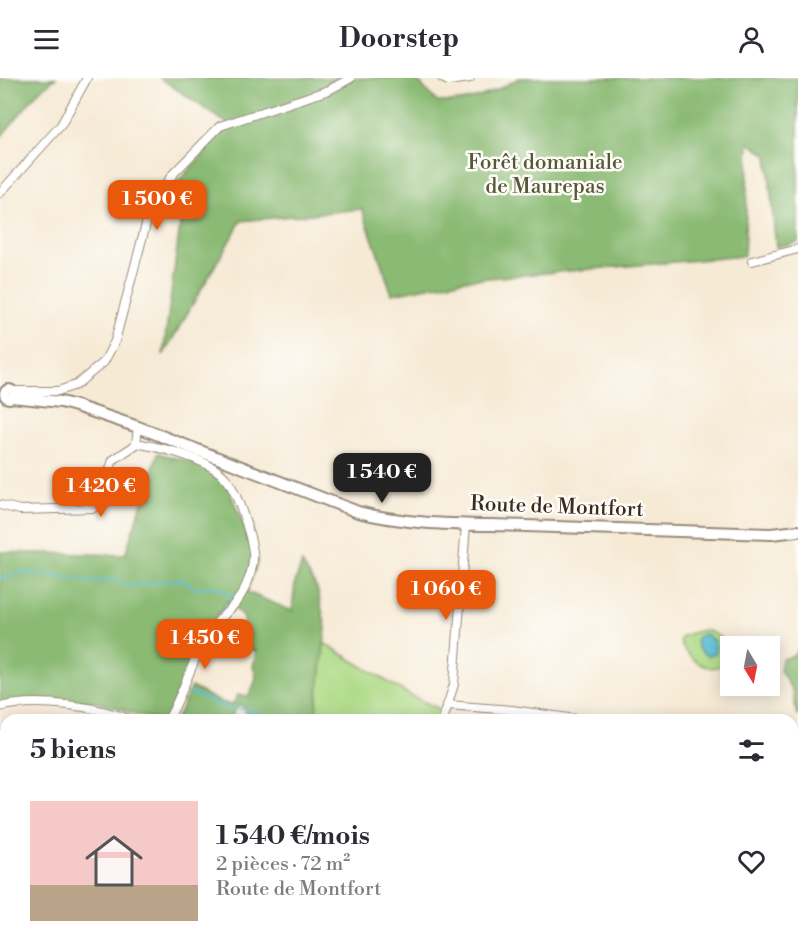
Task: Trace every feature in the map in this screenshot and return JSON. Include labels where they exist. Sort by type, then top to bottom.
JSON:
[{"type":"street","points":[[0,193],[60,125],[87,78]]},
{"type":"street","points":[[7,394],[58,391],[76,385],[104,362],[115,341],[146,224],[156,200],[172,174],[220,126],[329,90],[351,78]]},
{"type":"street","points":[[442,78],[448,81],[470,78]]},
{"type":"street","points":[[752,261],[798,249]]},
{"type":"street","name":"Route de Montfort","points":[[7,394],[76,405],[358,512],[404,521],[771,534],[798,531]]},
{"type":"street","points":[[0,505],[20,510],[98,505],[113,460],[134,447],[138,427]]},
{"type":"street","points":[[136,443],[190,457],[211,466],[227,480],[234,491],[247,528],[254,559],[244,590],[231,609],[216,624],[201,647],[171,714]]},
{"type":"street","points":[[445,714],[454,684],[466,524]]},
{"type":"street","points":[[0,707],[31,704],[78,706],[113,714]]},
{"type":"street","points":[[447,705],[540,714]]},
{"type":"green space","points":[[0,78],[56,78],[39,91],[0,138]]},
{"type":"green space","name":"Forêt domaniale de Maurepas","points":[[160,78],[415,78],[437,102],[480,97],[519,78],[798,78],[798,242],[776,247],[767,155],[749,143],[744,256],[465,280],[392,294],[362,209],[241,221],[163,355],[182,210],[160,202],[229,125]]},
{"type":"green space","points":[[158,453],[222,473],[258,560],[247,592],[292,611],[295,583],[302,563],[317,588],[326,628],[316,714],[246,714],[243,706],[239,705],[233,714],[179,714],[191,687],[218,701],[232,705],[238,695],[248,697],[254,686],[256,675],[253,667],[256,651],[231,644],[245,619],[227,601],[205,633],[169,714],[136,714],[108,705],[74,700],[0,705],[0,552],[125,555]]},
{"type":"green space","points":[[702,630],[720,637],[720,666],[710,667],[697,662],[682,646],[680,640],[683,636]]},
{"type":"green space","points":[[324,643],[411,696],[440,709],[440,714],[316,714]]},
{"type":"green space","points":[[797,651],[798,714],[792,690],[780,670],[782,659],[793,656]]},
{"type":"water","points":[[704,634],[714,641],[716,653],[708,656],[699,649],[697,637]]},
{"type":"waterway","points":[[0,577],[5,579],[23,572],[95,582],[113,579],[127,586],[180,579],[198,589],[217,588],[233,597],[222,612]]},
{"type":"waterway","points":[[189,692],[222,706],[260,714]]}]
